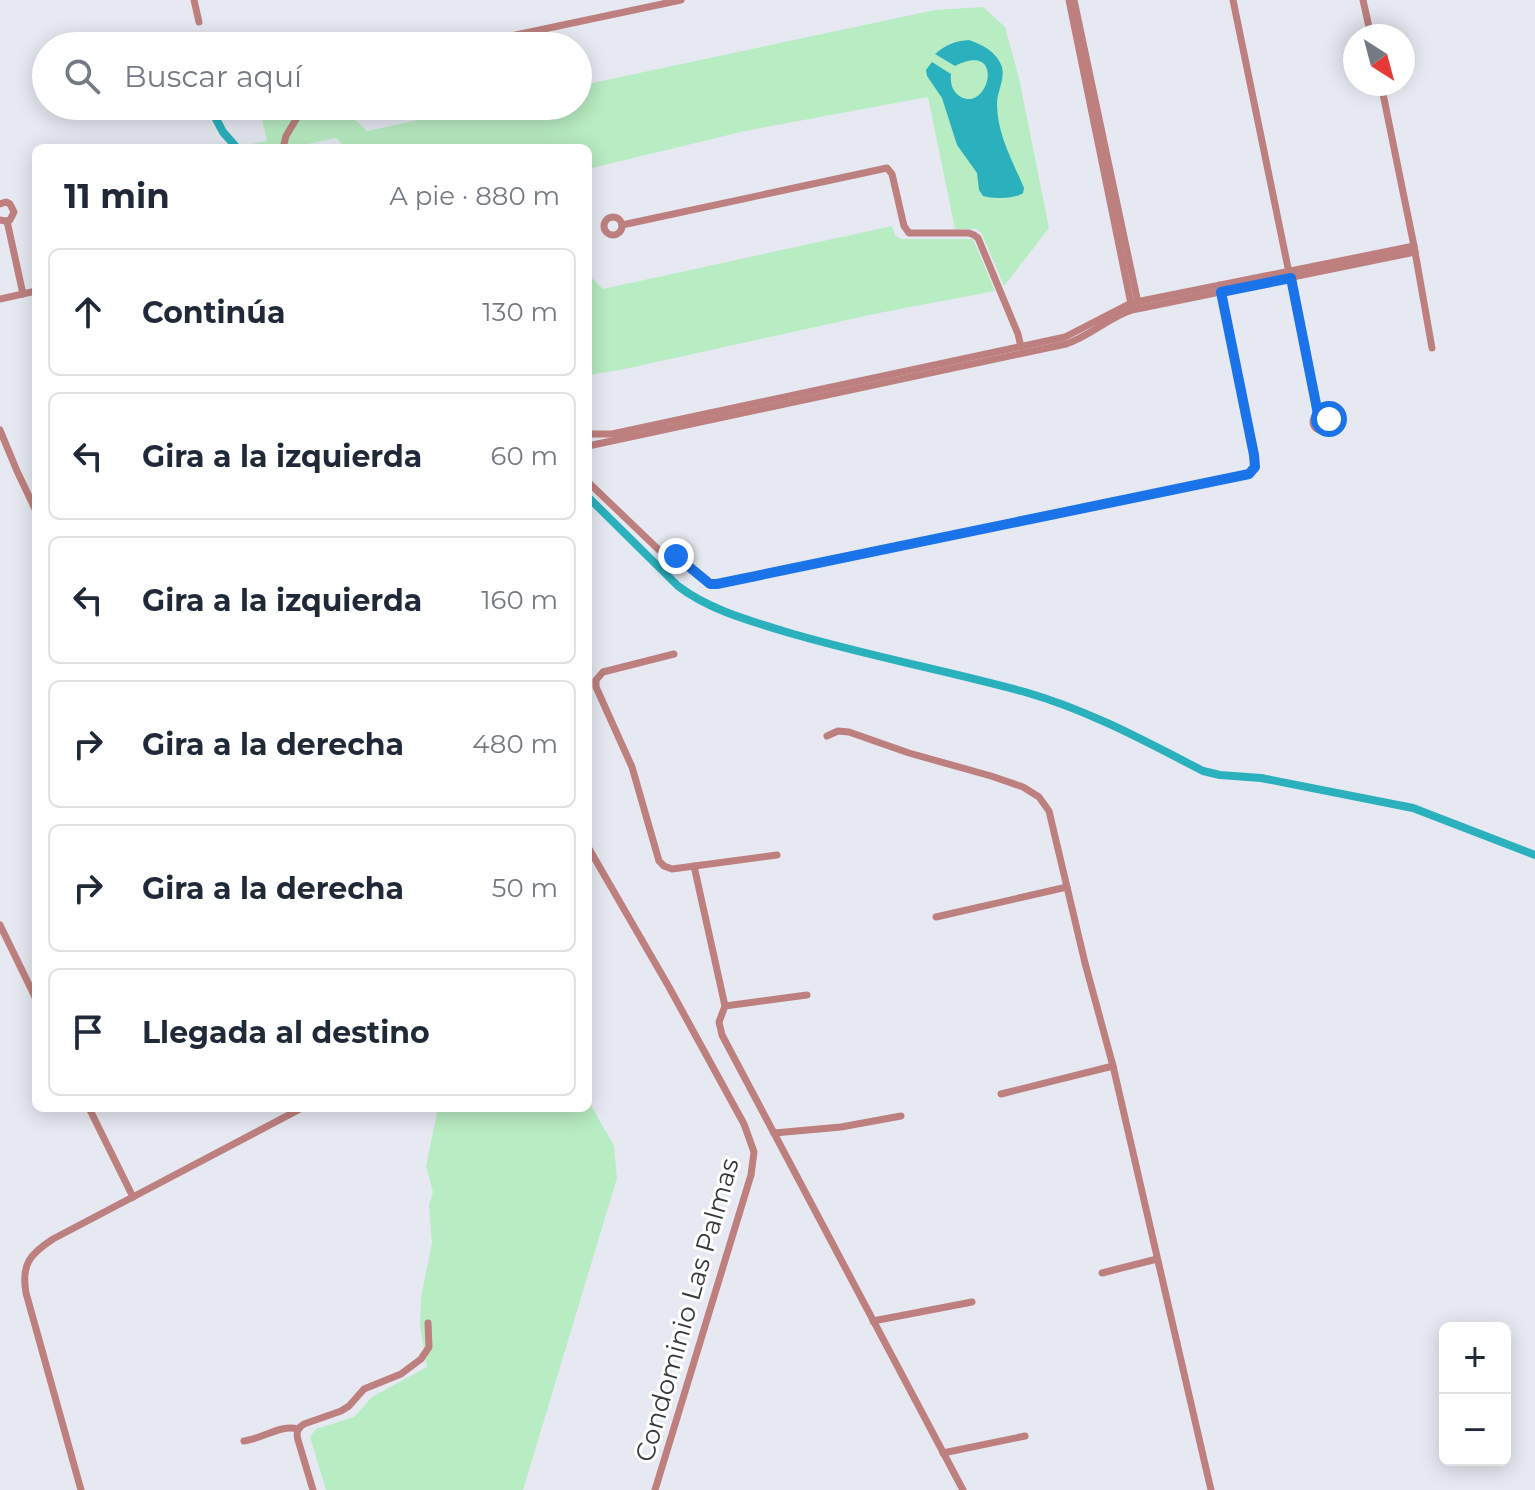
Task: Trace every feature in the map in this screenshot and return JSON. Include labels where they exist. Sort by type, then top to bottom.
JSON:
[{"type":"street","points":[[194,0],[199,22]]},
{"type":"street","points":[[530,32],[681,0]]},
{"type":"street","points":[[1072,0],[1135,306]]},
{"type":"street","points":[[1233,0],[1318,414]]},
{"type":"street","points":[[1363,0],[1368,24]]},
{"type":"street","points":[[1383,96],[1432,348]]},
{"type":"street","points":[[284,144],[296,120]]},
{"type":"street","points":[[622,225],[887,168],[892,174],[907,232],[969,233],[978,238],[1018,334],[1021,350]]},
{"type":"street","points":[[0,204],[7,203],[13,207],[14,215],[4,220],[23,294]]},
{"type":"street","points":[[592,445],[1021,350],[1069,336],[1120,306],[1135,306],[1415,249]]},
{"type":"street","points":[[592,486],[659,550],[676,556],[710,584],[717,584],[1249,474],[1255,467],[1254,455],[1220,288]]},
{"type":"street","points":[[0,299],[32,292]]},
{"type":"street","points":[[592,434],[612,434],[1021,350]]},
{"type":"street","points":[[0,430],[32,503]]},
{"type":"street","points":[[674,654],[603,672],[595,684],[632,767],[659,861],[669,869],[777,855]]},
{"type":"street","points":[[827,736],[846,731],[991,776],[1029,790],[1043,801],[1052,817],[1211,1490]]},
{"type":"street","name":"Condominio Las Palmas","points":[[592,854],[744,1124],[754,1152],[751,1175],[655,1490]]},
{"type":"street","points":[[694,866],[725,1006],[719,1022],[722,1035],[963,1490]]},
{"type":"street","points":[[936,917],[1067,887]]},
{"type":"street","points":[[0,925],[32,991]]},
{"type":"street","points":[[725,1006],[807,995]]},
{"type":"street","points":[[1001,1094],[1113,1066]]},
{"type":"street","points":[[91,1112],[133,1197]]},
{"type":"street","points":[[81,1490],[26,1293],[24,1273],[30,1259],[43,1246],[294,1112]]},
{"type":"street","points":[[774,1133],[841,1127],[901,1116]]},
{"type":"street","points":[[1102,1273],[1157,1259]]},
{"type":"street","points":[[873,1321],[972,1302]]},
{"type":"street","points":[[313,1490],[297,1436],[298,1429],[346,1408],[364,1389],[401,1374],[421,1359],[429,1347],[428,1323]]},
{"type":"street","points":[[244,1441],[285,1428],[298,1429]]},
{"type":"street","points":[[943,1453],[1025,1436]]},
{"type":"green space","points":[[983,7],[1005,27],[1019,78],[1049,228],[1004,286],[981,232],[976,229],[955,229],[928,97],[745,131],[592,168],[592,144],[342,144],[336,138],[307,144],[251,144],[267,141],[262,120],[355,120],[367,131],[418,120],[592,120],[592,83],[935,10]]},
{"type":"green space","points":[[892,226],[895,235],[901,239],[973,239],[995,291],[592,374],[592,278],[603,289]]},
{"type":"green space","points":[[592,1107],[614,1146],[617,1178],[523,1490],[326,1490],[310,1437],[316,1429],[354,1417],[372,1397],[427,1367],[420,1326],[421,1297],[432,1243],[429,1205],[433,1192],[426,1166],[437,1112],[592,1112]]},
{"type":"water","points":[[969,40],[989,50],[1002,67],[997,104],[1000,126],[1024,188],[1023,193],[1015,196],[983,196],[977,173],[957,145],[942,98],[927,76],[926,70],[932,62],[951,74],[952,87],[958,95],[971,99],[979,95],[988,77],[987,68],[981,62],[971,60],[955,66],[935,54],[951,44]]},
{"type":"waterway","points":[[217,120],[234,144]]},
{"type":"waterway","points":[[592,501],[678,586],[728,613],[813,640],[1048,699],[1116,727],[1203,771],[1261,778],[1413,808],[1535,855]]},
{"type":"route","points":[[676,556],[710,584],[717,584],[1249,474],[1256,464],[1221,292],[1291,278],[1318,414],[1329,419]]}]
